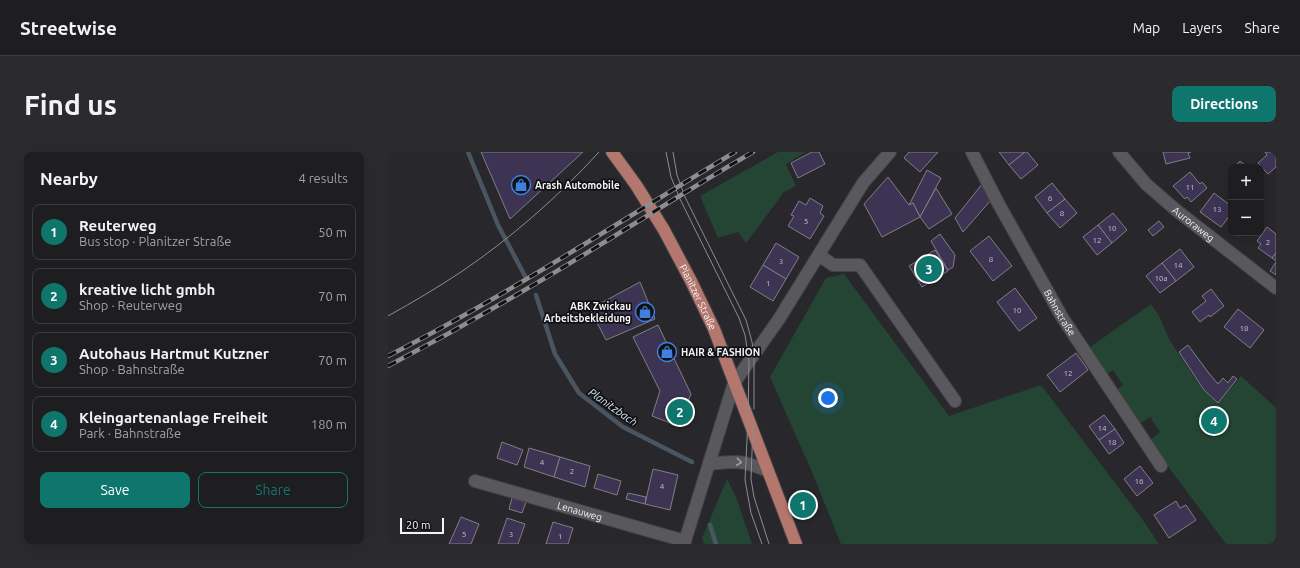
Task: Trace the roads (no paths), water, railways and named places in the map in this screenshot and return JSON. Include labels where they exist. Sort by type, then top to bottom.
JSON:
[{"type":"main road","name":"Planitzer Straße","points":[[612,152],[636,185],[668,236],[714,329],[796,544]]},
{"type":"street","points":[[684,543],[734,383],[779,319],[863,183],[890,152]]},
{"type":"street","name":"Bahnstraße","points":[[972,152],[997,201],[1062,317],[1161,466]]},
{"type":"street","name":"Auroraweg","points":[[1119,152],[1146,184],[1176,210],[1276,288]]},
{"type":"street","points":[[819,256],[833,265],[860,265],[955,401]]},
{"type":"street","points":[[709,464],[735,461],[752,464],[768,472]]},
{"type":"street","name":"Lenauweg","points":[[474,481],[684,543]]},
{"type":"waterway","name":"Planitzbach","points":[[468,152],[498,225],[526,278]]},
{"type":"waterway","name":"Planitzbach","points":[[536,295],[555,354],[579,393],[623,427],[692,462]]},
{"type":"waterway","name":"Planitzbach","points":[[710,525],[716,544]]},
{"type":"tram line","points":[[388,316],[425,295],[480,259],[551,201],[599,152]]},
{"type":"tram line","points":[[666,152],[671,177],[680,199],[739,318],[745,335],[749,361],[745,480],[751,513],[762,544]]},
{"type":"tram line","points":[[673,152],[677,175],[685,197],[746,320],[754,354],[754,409]]},
{"type":"tram line","points":[[753,425],[751,479],[754,497],[769,544]]},
{"type":"railway","points":[[388,356],[433,333],[520,283],[735,152]]},
{"type":"railway","points":[[388,366],[506,301],[753,152]]},
{"type":"place","name":"Arash Automobile","points":[[521,185]]},
{"type":"place","name":"Autohaus Hartmut Kutzner","points":[[929,269]]},
{"type":"place","name":"ABK Zwickau Arbeitsbekleidung","points":[[645,312]]},
{"type":"place","name":"HAIR & FASHION","points":[[667,352]]},
{"type":"place","name":"kreative licht gmbh","points":[[680,412]]},
{"type":"place","name":"Kleingartenanlage Freiheit","points":[[1214,421]]},
{"type":"place","name":"Reuterweg","points":[[803,505]]}]
